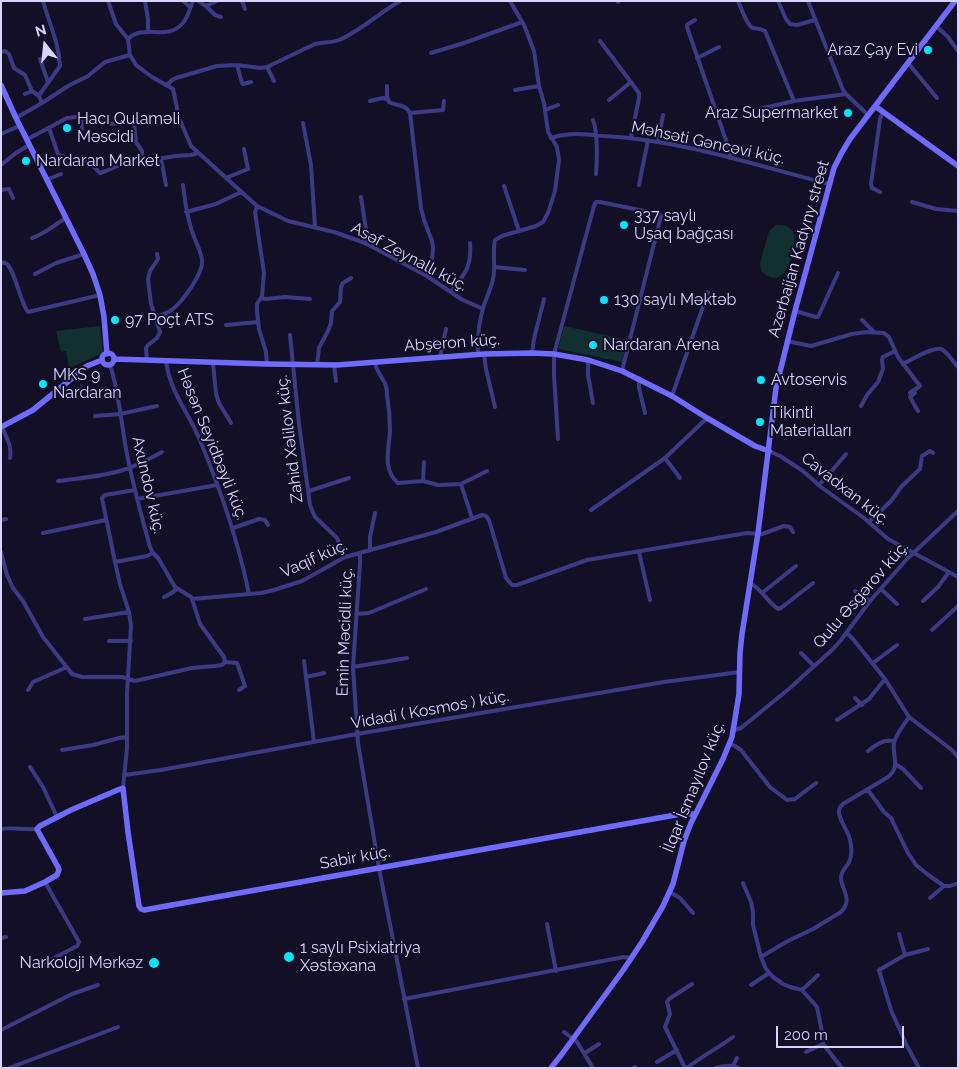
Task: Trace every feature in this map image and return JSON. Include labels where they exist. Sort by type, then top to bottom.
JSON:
[{"type":"main road","name":"Azerbaijan Kadyny street","points":[[769,451],[776,388],[795,310],[837,160],[868,114],[955,1]]},
{"type":"main road","points":[[1,85],[27,142],[93,274],[100,294],[107,354]]},
{"type":"main road","points":[[875,106],[958,166]]},
{"type":"main road","points":[[102,360],[105,364],[110,365],[113,362],[114,359],[111,354],[107,354]]},
{"type":"main road","points":[[1,427],[36,407],[88,366],[102,360],[103,356],[107,354]]},
{"type":"main road","name":"Abşeron küç.","points":[[114,359],[334,365],[481,355],[554,354],[588,360],[622,370],[672,396],[755,446],[769,451]]},
{"type":"main road","name":"İlqar İsmayılov küç.","points":[[551,1068],[632,958],[663,906],[670,892],[694,814],[730,744],[739,694],[742,634],[769,451]]},
{"type":"main road","points":[[1,893],[25,891],[57,875],[58,867],[38,833],[37,829],[40,826],[115,790],[124,788]]},
{"type":"main road","name":"Sabir küç.","points":[[124,788],[127,824],[139,906],[140,909],[144,910],[681,814],[694,814]]},
{"type":"street","points":[[39,96],[60,68],[55,38],[43,1]]},
{"type":"street","points":[[108,1],[116,24],[128,39],[130,55],[139,68],[167,85],[172,80],[209,68],[226,65],[267,67],[315,44],[333,42],[346,37],[400,1]]},
{"type":"street","points":[[145,1],[148,32]]},
{"type":"street","points":[[183,1],[190,7]]},
{"type":"street","points":[[128,39],[138,33],[162,33],[173,30],[183,22],[193,1]]},
{"type":"street","points":[[198,1],[215,15],[221,17]]},
{"type":"street","points":[[206,6],[217,1]]},
{"type":"street","points":[[242,1],[245,9]]},
{"type":"street","points":[[495,407],[477,342],[483,309],[492,283],[495,267],[495,240],[543,222],[553,200],[559,160],[557,147],[548,132],[534,51],[522,22],[510,1]]},
{"type":"street","points":[[738,1],[749,26],[765,31],[794,101]]},
{"type":"street","points":[[778,1],[790,24],[797,25],[815,20]]},
{"type":"street","points":[[808,1],[840,84],[846,94],[868,114]]},
{"type":"street","points":[[695,20],[687,25],[687,28],[730,152],[730,158]]},
{"type":"street","points":[[431,53],[522,22]]},
{"type":"street","points":[[936,26],[948,37],[958,51]]},
{"type":"street","points":[[600,41],[639,93],[640,98],[631,137]]},
{"type":"street","points":[[697,58],[719,47]]},
{"type":"street","points":[[1,52],[5,51],[9,54],[14,68],[25,75],[32,91],[39,96],[42,103]]},
{"type":"street","points":[[16,118],[88,76],[105,62],[130,55]]},
{"type":"street","points":[[40,59],[48,82]]},
{"type":"street","points":[[908,63],[937,98]]},
{"type":"street","points":[[237,65],[242,83],[251,82]]},
{"type":"street","points":[[267,67],[274,81]]},
{"type":"street","points":[[609,100],[631,82]]},
{"type":"street","name":"Asəf Zeynallı küç.","points":[[167,85],[173,89],[178,118],[194,149],[257,206],[288,221],[334,232],[364,243],[427,276],[461,299],[483,309]]},
{"type":"street","points":[[387,86],[387,99]]},
{"type":"street","points":[[515,90],[540,86]]},
{"type":"street","points":[[25,94],[32,91]]},
{"type":"street","points":[[759,109],[794,101],[846,94]]},
{"type":"street","points":[[370,101],[383,98],[392,104],[405,106],[409,109],[421,208],[433,248],[432,260],[427,276]]},
{"type":"street","points":[[410,113],[443,110],[444,101]]},
{"type":"street","points":[[545,110],[558,105]]},
{"type":"street","points":[[880,192],[872,188],[871,184],[880,119],[883,112]]},
{"type":"street","points":[[658,142],[663,115]]},
{"type":"street","points":[[1,165],[27,142],[67,118],[77,117],[89,120],[103,116],[105,116],[110,124],[134,123],[136,142],[142,151],[143,161]]},
{"type":"street","points":[[82,118],[82,129]]},
{"type":"street","points":[[593,120],[596,128],[596,174]]},
{"type":"street","points":[[304,123],[310,165],[315,227]]},
{"type":"street","points":[[1,134],[20,126]]},
{"type":"street","points":[[49,128],[58,154],[88,161],[100,173],[106,172],[119,164],[198,153]]},
{"type":"street","name":"Məhsəti Gəncəvi küç.","points":[[551,138],[567,134],[631,137],[730,158],[829,184]]},
{"type":"street","points":[[639,185],[648,140]]},
{"type":"street","points":[[226,178],[248,169],[244,149]]},
{"type":"street","points":[[161,158],[166,185]]},
{"type":"street","points":[[46,180],[60,174]]},
{"type":"street","points":[[156,317],[176,306],[192,286],[202,267],[201,254],[186,212],[183,185]]},
{"type":"street","points":[[504,186],[519,231]]},
{"type":"street","points":[[1,190],[9,189],[13,198]]},
{"type":"street","points":[[186,212],[216,204],[241,192]]},
{"type":"street","points":[[362,197],[366,229],[364,243]]},
{"type":"street","points":[[558,439],[554,354],[596,202],[659,214],[661,216],[622,370]]},
{"type":"street","points":[[912,202],[936,209],[958,211]]},
{"type":"street","points":[[257,206],[254,212],[264,273],[263,293],[256,307],[267,364]]},
{"type":"street","points":[[32,238],[44,233],[66,218]]},
{"type":"street","points":[[451,292],[466,273],[470,260],[470,243]]},
{"type":"street","points":[[35,274],[56,263],[84,254]]},
{"type":"street","points":[[147,360],[146,348],[157,338],[160,332],[151,304],[148,279],[150,271],[158,259],[157,254]]},
{"type":"street","points":[[1,262],[7,263],[11,268],[28,312],[100,294]]},
{"type":"street","points":[[495,267],[525,270]]},
{"type":"street","points":[[795,310],[816,318],[818,317],[838,273]]},
{"type":"street","points":[[317,365],[319,348],[331,323],[332,311],[340,302],[341,287],[343,283],[351,278]]},
{"type":"street","points":[[672,396],[708,292]]},
{"type":"street","points":[[261,298],[310,299]]},
{"type":"street","points":[[532,353],[544,299]]},
{"type":"street","points":[[862,320],[874,332]]},
{"type":"street","points":[[226,325],[258,322]]},
{"type":"street","points":[[440,358],[446,329]]},
{"type":"street","points":[[787,341],[811,346],[852,334],[874,332],[886,334],[903,364],[920,386]]},
{"type":"street","name":"Zahid Xəlilov küç.","points":[[290,335],[310,505],[315,517],[337,538],[345,557]]},
{"type":"street","points":[[903,364],[939,349],[944,351],[958,367]]},
{"type":"street","points":[[861,406],[878,382],[883,369],[883,357],[895,351]]},
{"type":"street","points":[[588,360],[588,375],[593,403]]},
{"type":"street","name":"Həsən Seyidbəyli küç.","points":[[166,361],[170,381],[198,436],[233,528],[249,594]]},
{"type":"street","points":[[213,362],[216,394],[231,423]]},
{"type":"street","points":[[375,362],[376,368],[385,384],[387,394],[390,430],[387,458],[393,479],[398,483],[423,481],[438,485],[461,484],[488,471]]},
{"type":"street","name":"Axundov küç.","points":[[110,365],[137,499],[150,549],[153,553],[147,556],[115,562]]},
{"type":"street","points":[[334,365],[336,381]]},
{"type":"street","points":[[639,378],[638,388],[645,413]]},
{"type":"street","points":[[910,393],[920,386]]},
{"type":"street","points":[[918,412],[910,397],[920,389],[920,386]]},
{"type":"street","points":[[95,416],[120,414],[157,406]]},
{"type":"street","points":[[591,510],[665,458],[707,418]]},
{"type":"street","points":[[1,427],[10,446],[10,458]]},
{"type":"street","name":"Cavadxan küç.","points":[[769,451],[797,467],[818,485],[869,522],[888,539],[958,577]]},
{"type":"street","points":[[869,522],[920,469],[922,456],[930,451],[933,453]]},
{"type":"street","points":[[58,482],[110,474],[130,468],[162,452]]},
{"type":"street","points":[[818,485],[826,479],[846,454]]},
{"type":"street","points":[[665,458],[680,478]]},
{"type":"street","points":[[423,481],[424,462]]},
{"type":"street","points":[[309,491],[348,478]]},
{"type":"street","points":[[461,484],[472,518],[482,515],[487,517],[506,578],[512,585],[587,560],[747,533],[767,533],[787,526],[793,532]]},
{"type":"street","points":[[137,499],[217,485]]},
{"type":"street","points":[[124,788],[131,626],[102,498],[103,496],[135,490]]},
{"type":"street","name":"Qulu Əsgərov küç.","points":[[734,730],[741,728],[790,688],[832,649],[914,552],[958,511]]},
{"type":"street","points":[[370,550],[370,537],[375,514]]},
{"type":"street","name":"Vaqif küç.","points":[[192,599],[274,590],[302,581],[345,557],[429,534],[472,518]]},
{"type":"street","points":[[233,528],[259,519],[266,520],[268,526]]},
{"type":"street","points":[[43,533],[106,520]]},
{"type":"street","points":[[1,552],[14,588],[44,637],[72,674],[82,677],[122,677],[132,681],[145,680],[192,668],[235,662],[239,664],[246,686],[239,690]]},
{"type":"street","points":[[639,552],[650,600]]},
{"type":"street","points":[[153,553],[177,589],[192,599],[200,624],[224,657],[225,662]]},
{"type":"street","name":"Emin Məcidli küç.","points":[[360,553],[353,667],[357,734],[379,868],[418,1068]]},
{"type":"street","points":[[762,593],[796,566]]},
{"type":"street","points":[[923,601],[938,587],[949,572]]},
{"type":"street","points":[[750,583],[756,586],[777,609],[780,609],[813,583]]},
{"type":"street","points":[[164,597],[177,589]]},
{"type":"street","points":[[356,614],[369,613],[426,589]]},
{"type":"street","points":[[881,589],[897,604]]},
{"type":"street","points":[[855,591],[870,602]]},
{"type":"street","points":[[932,630],[958,606]]},
{"type":"street","points":[[85,619],[129,612]]},
{"type":"street","points":[[847,632],[885,679],[909,718],[952,750],[958,757]]},
{"type":"street","points":[[109,641],[130,641]]},
{"type":"street","points":[[873,663],[897,645]]},
{"type":"street","points":[[801,653],[814,666]]},
{"type":"street","points":[[353,667],[407,658]]},
{"type":"street","points":[[304,661],[314,742]]},
{"type":"street","points":[[28,690],[33,682],[67,667]]},
{"type":"street","name":"Vidadi ( Kosmos ) küç.","points":[[124,775],[664,682],[740,672]]},
{"type":"street","points":[[306,677],[324,674]]},
{"type":"street","points":[[837,720],[862,704],[885,679]]},
{"type":"street","points":[[855,698],[862,704]]},
{"type":"street","points":[[762,957],[845,908],[847,901],[842,874],[850,860],[851,847],[849,835],[839,811],[843,804],[868,790],[893,772],[896,764],[894,741],[909,718]]},
{"type":"street","points":[[62,750],[127,737]]},
{"type":"street","points":[[868,751],[881,742],[894,741]]},
{"type":"street","points":[[730,744],[741,750],[770,787],[787,800],[795,799],[816,783]]},
{"type":"street","points":[[896,764],[903,768],[921,788]]},
{"type":"street","points":[[30,767],[43,787],[57,817]]},
{"type":"street","points":[[868,790],[884,812],[891,818],[911,858],[921,870],[944,886],[958,883]]},
{"type":"street","points":[[1,829],[37,829]]},
{"type":"street","points":[[41,965],[77,946],[79,942],[45,882]]},
{"type":"street","points":[[743,883],[752,907],[753,925],[762,957],[769,973],[782,984],[802,990],[817,1007],[823,1044],[842,1068]]},
{"type":"street","points":[[930,898],[944,886]]},
{"type":"street","points":[[670,892],[680,898],[693,913]]},
{"type":"street","points":[[547,924],[556,971]]},
{"type":"street","points":[[899,934],[905,955]]},
{"type":"street","points":[[919,1068],[891,1010],[879,970],[905,955],[928,949]]},
{"type":"street","points":[[404,999],[624,957],[632,958]]},
{"type":"street","points":[[751,985],[769,973]]},
{"type":"street","points":[[802,990],[818,975]]},
{"type":"street","points":[[692,984],[667,1002],[670,1014],[665,1027],[686,1068],[733,1037]]},
{"type":"street","points":[[1,1030],[72,994],[98,985]]},
{"type":"street","points":[[9,1068],[118,1026]]},
{"type":"street","points":[[564,1032],[581,1046],[594,1068]]},
{"type":"street","points":[[585,1053],[599,1044]]},
{"type":"street","points":[[806,1052],[823,1044]]},
{"type":"street","points":[[657,1062],[676,1050]]},
{"type":"street","points":[[733,1066],[737,1058]]},
{"type":"street","points":[[716,1068],[722,1066],[739,1068]]},
{"type":"green space","points":[[776,225],[788,227],[793,232],[795,238],[790,262],[782,275],[776,278],[770,277],[761,271],[760,263],[769,231]]},
{"type":"green space","points":[[100,326],[102,353],[69,368],[66,351],[61,352],[56,331]]},
{"type":"green space","name":"Nardaran Arena","points":[[564,326],[627,340],[622,362],[558,349]]},
{"type":"place","name":"Araz Çay Evi","points":[[928,50]]},
{"type":"place","name":"Araz Supermarket","points":[[848,113]]},
{"type":"place","name":"Hacı Qulaməli Məscidi","points":[[67,128]]},
{"type":"place","name":"Nardaran Market","points":[[26,161]]},
{"type":"place","name":"337 saylı Uşaq bağçası","points":[[624,225]]},
{"type":"place","name":"130 saylı Məktəb","points":[[604,300]]},
{"type":"place","name":"97 Poçt ATS","points":[[115,320]]},
{"type":"place","name":"Nardaran Arena","points":[[593,345]]},
{"type":"place","name":"Avtoservis","points":[[761,380]]},
{"type":"place","name":"MKS 9 Nardaran","points":[[43,384]]},
{"type":"place","name":"Tikinti Materialları","points":[[760,422]]},
{"type":"place","name":"1 saylı Psixiatriya Xəstəxana","points":[[289,957]]},
{"type":"place","name":"Narkoloji Mərkəz","points":[[154,963]]}]
